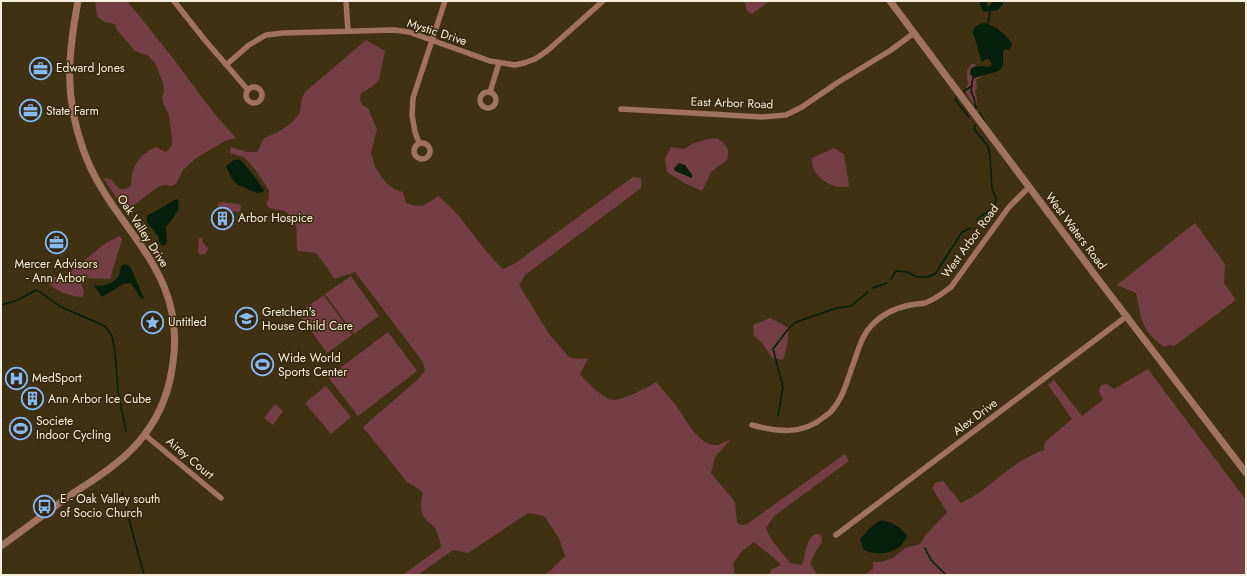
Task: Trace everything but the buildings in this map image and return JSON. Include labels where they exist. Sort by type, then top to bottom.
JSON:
[{"type":"street","name":"Oak Valley Drive","points":[[1,546],[100,476],[124,456],[145,435],[158,414],[169,386],[175,351],[171,306],[161,278],[149,257],[97,180],[83,150],[75,126],[69,64],[70,47],[78,1]]},
{"type":"street","points":[[174,1],[204,39],[248,90]]},
{"type":"street","points":[[346,1],[348,31]]},
{"type":"street","points":[[419,143],[415,132],[412,115],[413,98],[445,1]]},
{"type":"street","name":"Mystic Drive","points":[[226,65],[249,44],[266,35],[283,33],[396,30],[409,32],[490,61],[515,65],[534,59],[547,51],[604,1]]},
{"type":"street","name":"West Waters Road","points":[[890,1],[1126,316],[1246,473]]},
{"type":"street","name":"East Arbor Road","points":[[621,109],[762,117],[786,115],[802,108],[837,83],[891,50],[914,33]]},
{"type":"street","points":[[490,92],[499,63]]},
{"type":"street","name":"West Arbor Road","points":[[752,425],[769,430],[785,431],[802,430],[818,422],[833,409],[843,392],[860,345],[870,326],[882,316],[899,307],[925,303],[940,296],[951,287],[1009,206],[1029,187]]},
{"type":"street","name":"Alex Drive","points":[[836,535],[1126,316]]},
{"type":"street","name":"Airey Court","points":[[145,435],[221,498]]},
{"type":"shaded area","points":[[95,1],[127,1],[215,114],[236,138],[225,141],[196,158],[183,170],[176,184],[158,187],[127,210],[125,210],[103,178],[111,179],[120,189],[128,188],[131,185],[135,166],[141,157],[156,147],[166,152],[172,145],[169,115],[163,103],[163,83],[156,65],[149,56],[135,51],[116,29],[115,24],[105,22],[97,17]]},
{"type":"shaded area","points":[[742,1],[767,1],[767,3],[752,14],[747,11],[745,3]]},
{"type":"shaded area","points":[[980,1],[986,1],[987,6],[989,7],[993,2],[992,1],[1004,1],[1000,8],[994,11],[984,12],[980,5]]},
{"type":"shaded area","points":[[984,23],[1001,31],[1012,45],[1009,50],[1006,49],[1003,51],[1003,65],[999,71],[974,78],[970,74],[971,68],[980,66],[990,67],[992,64],[989,59],[982,62],[973,32],[974,28]]},
{"type":"shaded area","points":[[366,40],[385,51],[379,80],[370,88],[361,93],[360,100],[362,105],[368,108],[377,129],[371,153],[375,167],[386,183],[394,189],[403,192],[406,203],[420,206],[430,202],[438,196],[456,213],[486,251],[503,269],[514,264],[633,177],[641,178],[641,188],[525,275],[519,285],[549,334],[570,358],[588,359],[580,374],[600,394],[614,400],[635,393],[656,382],[675,404],[691,428],[701,439],[707,443],[716,445],[731,439],[715,457],[711,473],[735,502],[737,523],[742,525],[747,524],[845,454],[849,461],[774,516],[766,528],[771,539],[790,563],[802,565],[809,540],[816,534],[821,535],[822,542],[810,563],[816,573],[822,575],[769,575],[772,569],[781,565],[754,542],[741,552],[733,564],[735,575],[543,575],[550,571],[565,556],[559,538],[544,516],[528,513],[468,553],[453,550],[418,575],[403,575],[441,547],[439,539],[435,528],[426,520],[423,514],[421,500],[423,493],[407,482],[363,427],[418,379],[425,371],[423,362],[355,272],[334,279],[316,253],[298,251],[296,228],[291,217],[285,211],[269,208],[266,203],[269,198],[269,190],[254,168],[244,157],[230,153],[231,147],[246,152],[257,152],[264,138],[285,128],[298,116],[305,92]]},
{"type":"shaded area","points":[[971,64],[976,65],[971,69],[978,76],[982,76],[976,80],[976,107],[965,90],[968,84],[967,71]]},
{"type":"shaded area","points":[[717,138],[728,149],[727,160],[712,171],[702,191],[684,183],[667,172],[665,158],[671,147],[684,149],[692,144]]},
{"type":"shaded area","points":[[834,148],[844,154],[849,186],[836,186],[823,181],[818,176],[812,165],[812,158]]},
{"type":"shaded area","points":[[234,160],[240,160],[245,165],[263,188],[263,192],[257,193],[238,185],[232,179],[226,166]]},
{"type":"shaded area","points":[[679,163],[685,165],[692,175],[692,178],[675,171],[674,168]]},
{"type":"shaded area","points":[[178,199],[179,203],[177,211],[166,227],[167,242],[162,246],[158,236],[147,222],[147,216]]},
{"type":"shaded area","points":[[219,202],[240,204],[240,212],[221,210],[221,207],[218,207]]},
{"type":"shaded area","points":[[1195,223],[1225,264],[1224,283],[1236,300],[1174,346],[1169,345],[1164,347],[1150,335],[1143,324],[1136,293],[1117,285]]},
{"type":"shaded area","points":[[119,236],[122,239],[110,279],[88,278],[80,281],[84,292],[83,297],[60,292],[47,282],[44,277],[64,277],[103,245]]},
{"type":"shaded area","points":[[199,238],[202,238],[203,243],[208,248],[205,254],[201,255],[198,252]]},
{"type":"shaded area","points":[[124,264],[129,266],[132,270],[144,299],[140,297],[131,283],[123,284],[102,297],[94,285],[102,286],[113,282],[119,276],[121,267]]},
{"type":"shaded area","points":[[351,276],[379,316],[354,334],[325,294]]},
{"type":"shaded area","points":[[324,295],[352,335],[327,353],[298,313]]},
{"type":"shaded area","points":[[770,318],[789,328],[787,346],[783,360],[772,358],[762,343],[754,336],[753,325]]},
{"type":"shaded area","points":[[388,332],[417,371],[358,416],[328,377]]},
{"type":"shaded area","points":[[1148,369],[1246,500],[1246,575],[864,575],[873,569],[873,562],[881,562],[893,558],[905,548],[920,544],[925,536],[947,512],[932,488],[935,483],[943,481],[961,503],[982,491],[1022,461],[1044,450],[1045,442],[1072,419],[1048,385],[1054,380],[1082,416],[1103,400],[1099,391],[1101,385],[1107,384],[1114,389]]},
{"type":"shaded area","points":[[326,386],[351,417],[331,434],[305,403]]},
{"type":"shaded area","points":[[275,404],[283,411],[273,425],[264,418]]},
{"type":"shaded area","points":[[882,520],[899,527],[902,530],[907,536],[904,542],[895,550],[889,552],[876,553],[864,550],[860,539],[873,525]]},
{"type":"waterway","points":[[988,23],[990,12]]},
{"type":"waterway","points":[[973,77],[971,91],[976,108]]},
{"type":"waterway","points":[[964,91],[972,86]]},
{"type":"waterway","points":[[956,97],[955,99],[969,117]]},
{"type":"waterway","points":[[980,113],[984,120]]},
{"type":"waterway","points":[[975,125],[974,129],[988,146],[992,188],[996,198],[995,206]]},
{"type":"waterway","points":[[976,220],[990,210]]},
{"type":"waterway","points":[[891,279],[896,271],[907,272],[917,277],[927,277],[935,274],[962,232],[971,228]]},
{"type":"waterway","points":[[873,288],[887,283]]},
{"type":"waterway","points":[[1,305],[15,301],[37,290],[61,307],[105,326],[112,336],[115,352],[118,392],[126,431]]},
{"type":"waterway","points":[[778,416],[783,387],[773,349],[789,328],[796,322],[837,308],[851,306],[868,292]]},
{"type":"waterway","points":[[122,493],[144,575]]},
{"type":"waterway","points":[[925,548],[931,560],[946,575]]},
{"type":"place","name":"Edward Jones","points":[[41,68]]},
{"type":"place","name":"State Farm","points":[[30,111]]},
{"type":"place","name":"Arbor Hospice","points":[[223,218]]},
{"type":"place","name":"Mercer Advisors - Ann Arbor","points":[[56,243]]},
{"type":"place","name":"Gretchen's House Child Care","points":[[247,319]]},
{"type":"place","name":"Untitled","points":[[153,322]]},
{"type":"place","name":"Wide World Sports Center","points":[[263,365]]},
{"type":"place","name":"MedSport","points":[[17,378]]},
{"type":"place","name":"Ann Arbor Ice Cube","points":[[33,399]]},
{"type":"place","name":"Societe Indoor Cycling","points":[[20,428]]},
{"type":"place","name":"E - Oak Valley south of Socio Church","points":[[45,506]]}]
